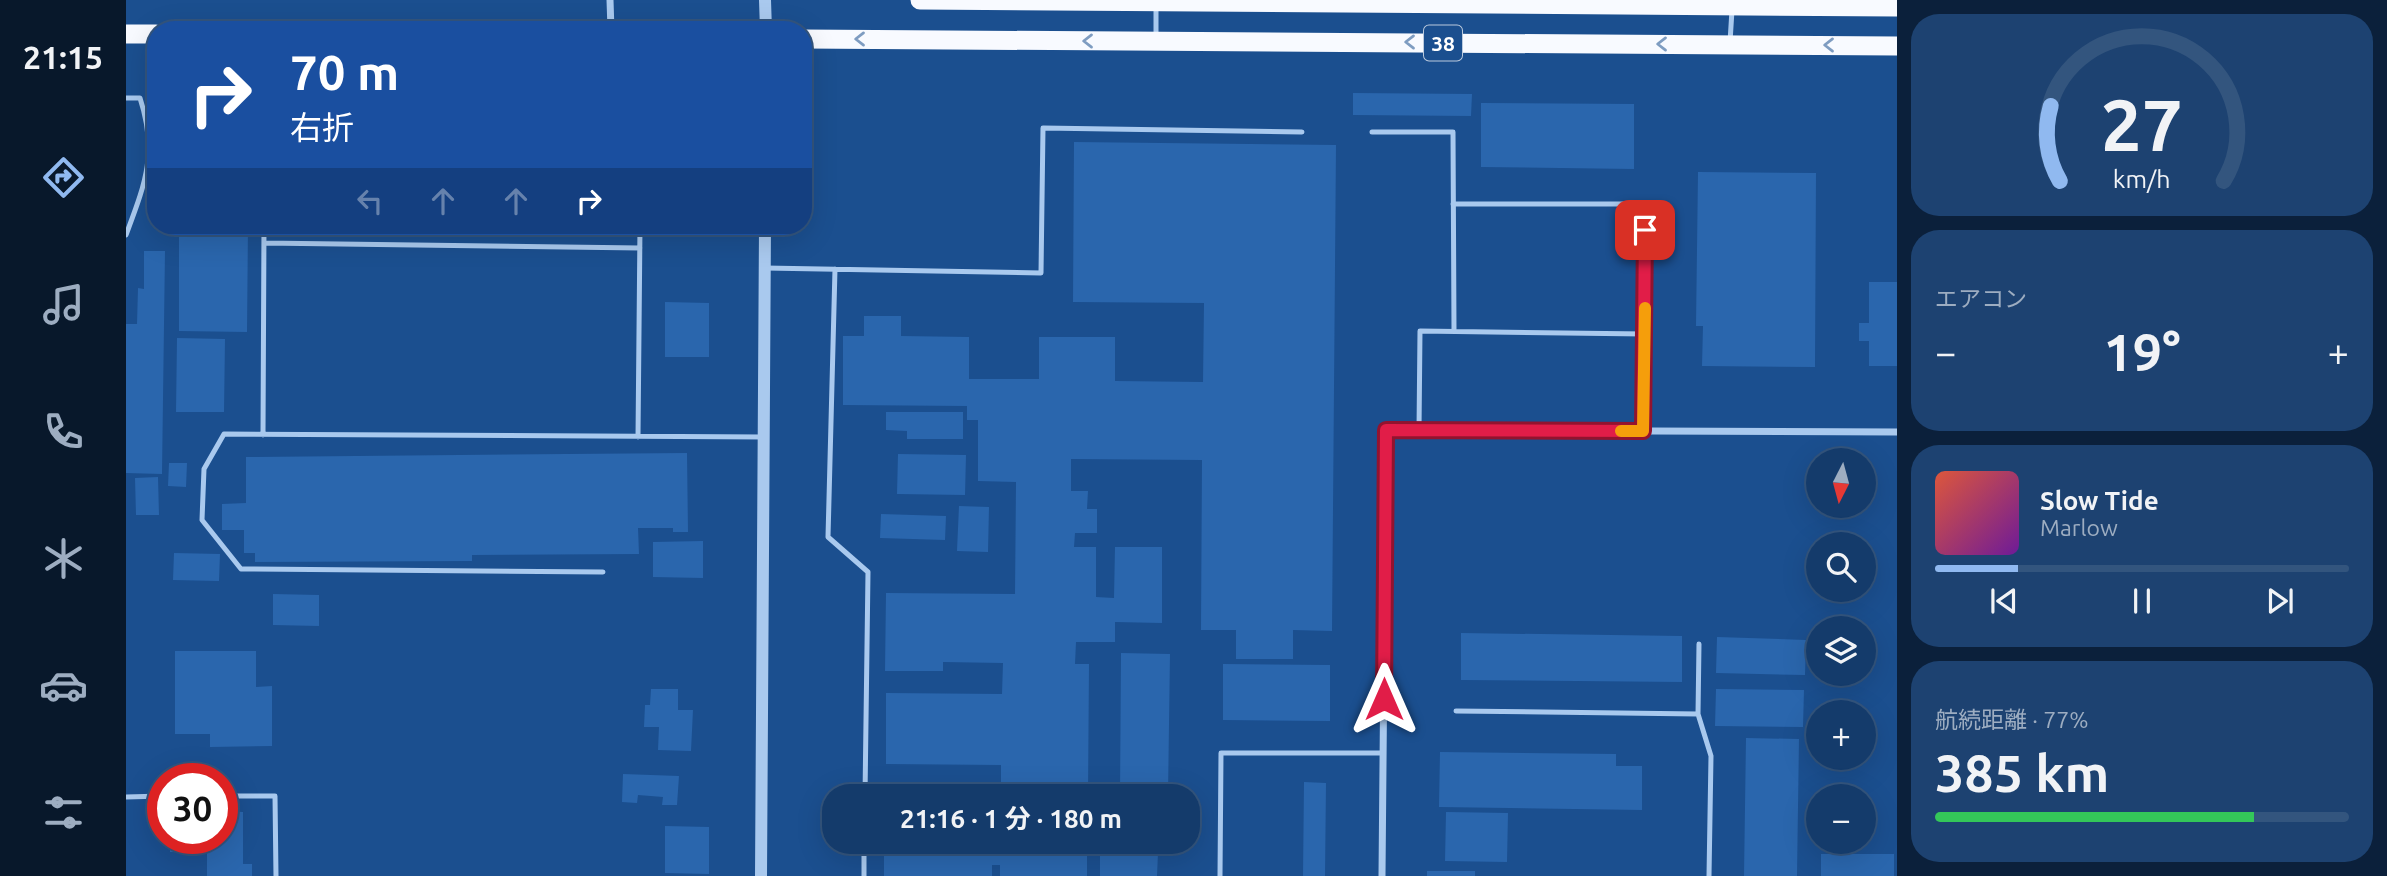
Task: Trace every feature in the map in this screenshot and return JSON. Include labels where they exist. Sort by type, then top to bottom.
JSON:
[{"type":"highway","name":"38","points":[[920,0],[1897,7]]},
{"type":"highway","points":[[126,34],[147,34]]},
{"type":"highway","name":"38","points":[[812,39],[1897,46]]},
{"type":"street","points":[[610,0],[611,21]]},
{"type":"street","points":[[765,0],[766,21]]},
{"type":"street","points":[[761,876],[765,235]]},
{"type":"street","points":[[1382,876],[1386,430],[1897,432]]},
{"type":"lane","points":[[1156,1],[1156,41]]},
{"type":"lane","points":[[1730,44],[1732,4]]},
{"type":"lane","points":[[126,97],[139,98],[146,118],[147,147]]},
{"type":"lane","points":[[765,268],[1041,273],[1043,128],[1302,132]]},
{"type":"lane","points":[[1371,132],[1453,132],[1454,329]]},
{"type":"lane","points":[[126,235],[147,179]]},
{"type":"lane","points":[[1453,204],[1645,204],[1643,431]]},
{"type":"lane","points":[[263,435],[264,235]]},
{"type":"lane","points":[[638,437],[640,235]]},
{"type":"lane","points":[[264,243],[640,248]]},
{"type":"lane","points":[[835,270],[828,537],[867,572],[865,784]]},
{"type":"lane","points":[[1419,430],[1420,331],[1454,329],[1645,334]]},
{"type":"lane","points":[[603,572],[241,569],[202,520],[204,469],[224,434],[764,437]]},
{"type":"lane","points":[[1699,644],[1698,714],[1711,756],[1709,876]]},
{"type":"lane","points":[[1456,711],[1698,714]]},
{"type":"lane","points":[[1220,876],[1222,753],[1383,753]]},
{"type":"lane","points":[[126,797],[147,796]]},
{"type":"lane","points":[[238,796],[275,796],[276,876]]},
{"type":"lane","points":[[864,854],[864,876]]},
{"type":"building","points":[[1353,93],[1472,94],[1471,116],[1353,115]]},
{"type":"building","points":[[1481,103],[1634,104],[1634,169],[1481,167]]},
{"type":"building","points":[[1074,142],[1336,145],[1332,631],[1293,630],[1293,659],[1236,659],[1236,630],[1201,630],[1202,460],[1071,459],[1071,491],[1088,491],[1087,509],[1097,509],[1097,533],[1075,533],[1074,547],[1096,547],[1096,597],[1114,598],[1115,547],[1162,547],[1162,623],[1115,622],[1115,642],[1076,642],[1075,664],[1089,664],[1088,784],[1001,784],[1001,765],[886,764],[886,693],[1002,694],[1003,663],[943,662],[943,671],[885,671],[886,593],[1015,594],[1016,482],[978,481],[978,420],[967,420],[967,406],[843,405],[843,336],[864,336],[864,316],[901,316],[901,336],[969,337],[969,379],[1039,379],[1039,337],[1115,337],[1115,381],[1203,382],[1204,303],[1073,302]]},
{"type":"building","points":[[1698,172],[1816,173],[1815,367],[1702,366],[1703,326],[1696,326]]},
{"type":"building","points":[[179,235],[248,235],[247,332],[179,331]]},
{"type":"building","points":[[144,251],[165,251],[162,474],[126,473],[126,324],[137,324],[138,288],[144,289]]},
{"type":"building","points":[[1869,282],[1897,282],[1897,366],[1869,366],[1869,341],[1859,341],[1859,323],[1869,323]]},
{"type":"building","points":[[665,302],[709,303],[709,357],[665,357]]},
{"type":"building","points":[[177,338],[225,339],[224,412],[176,412]]},
{"type":"building","points":[[886,412],[963,412],[963,439],[907,439],[907,431],[886,430]]},
{"type":"building","points":[[687,453],[688,532],[673,532],[673,528],[638,528],[639,554],[472,555],[472,561],[255,562],[255,553],[244,553],[244,530],[222,530],[222,504],[246,503],[246,457]]},
{"type":"building","points":[[898,454],[966,455],[965,495],[897,494]]},
{"type":"building","points":[[169,463],[187,463],[186,487],[168,486]]},
{"type":"building","points":[[158,477],[159,515],[136,515],[135,478]]},
{"type":"building","points":[[959,506],[989,507],[988,552],[957,551]]},
{"type":"building","points":[[881,514],[946,516],[945,540],[880,538]]},
{"type":"building","points":[[703,541],[703,578],[653,577],[653,542]]},
{"type":"building","points":[[174,553],[220,554],[219,581],[173,580]]},
{"type":"building","points":[[273,594],[319,595],[319,626],[273,625]]},
{"type":"building","points":[[1461,633],[1682,636],[1682,682],[1461,680]]},
{"type":"building","points":[[1717,637],[1806,640],[1805,675],[1716,673]]},
{"type":"building","points":[[175,651],[256,651],[256,687],[272,686],[272,746],[210,747],[210,734],[175,734]]},
{"type":"building","points":[[1121,653],[1170,654],[1168,784],[1120,784]]},
{"type":"building","points":[[1223,664],[1330,665],[1330,721],[1223,720]]},
{"type":"building","points":[[651,689],[678,689],[678,710],[693,710],[691,751],[658,750],[659,727],[644,727],[645,705],[650,705]]},
{"type":"building","points":[[1716,689],[1804,690],[1803,727],[1715,726]]},
{"type":"building","points":[[1746,738],[1799,739],[1797,876],[1744,876]]},
{"type":"building","points":[[1440,752],[1616,754],[1616,766],[1642,766],[1642,810],[1439,807]]},
{"type":"building","points":[[623,774],[679,776],[677,805],[662,805],[663,797],[638,795],[637,803],[622,802]]},
{"type":"building","points":[[1304,782],[1326,783],[1325,876],[1303,876]]},
{"type":"building","points":[[238,812],[243,812],[243,864],[252,864],[252,876],[207,876],[207,854],[238,854]]},
{"type":"building","points":[[1446,812],[1508,813],[1507,862],[1445,861]]},
{"type":"building","points":[[665,826],[709,827],[709,874],[665,873]]},
{"type":"building","points":[[884,854],[1087,854],[1087,876],[1000,876],[1000,865],[992,865],[992,876],[884,876]]},
{"type":"building","points":[[1100,854],[1158,854],[1157,876],[1100,876]]},
{"type":"building","points":[[1821,854],[1894,854],[1894,876],[1821,876]]},
{"type":"building","points":[[1427,871],[1475,871],[1475,876],[1427,876]]},
{"type":"slow traffic","points":[[1621,431],[1643,431],[1645,308]]},
{"type":"route","points":[[1384,699],[1386,430],[1643,431],[1645,230]]}]
